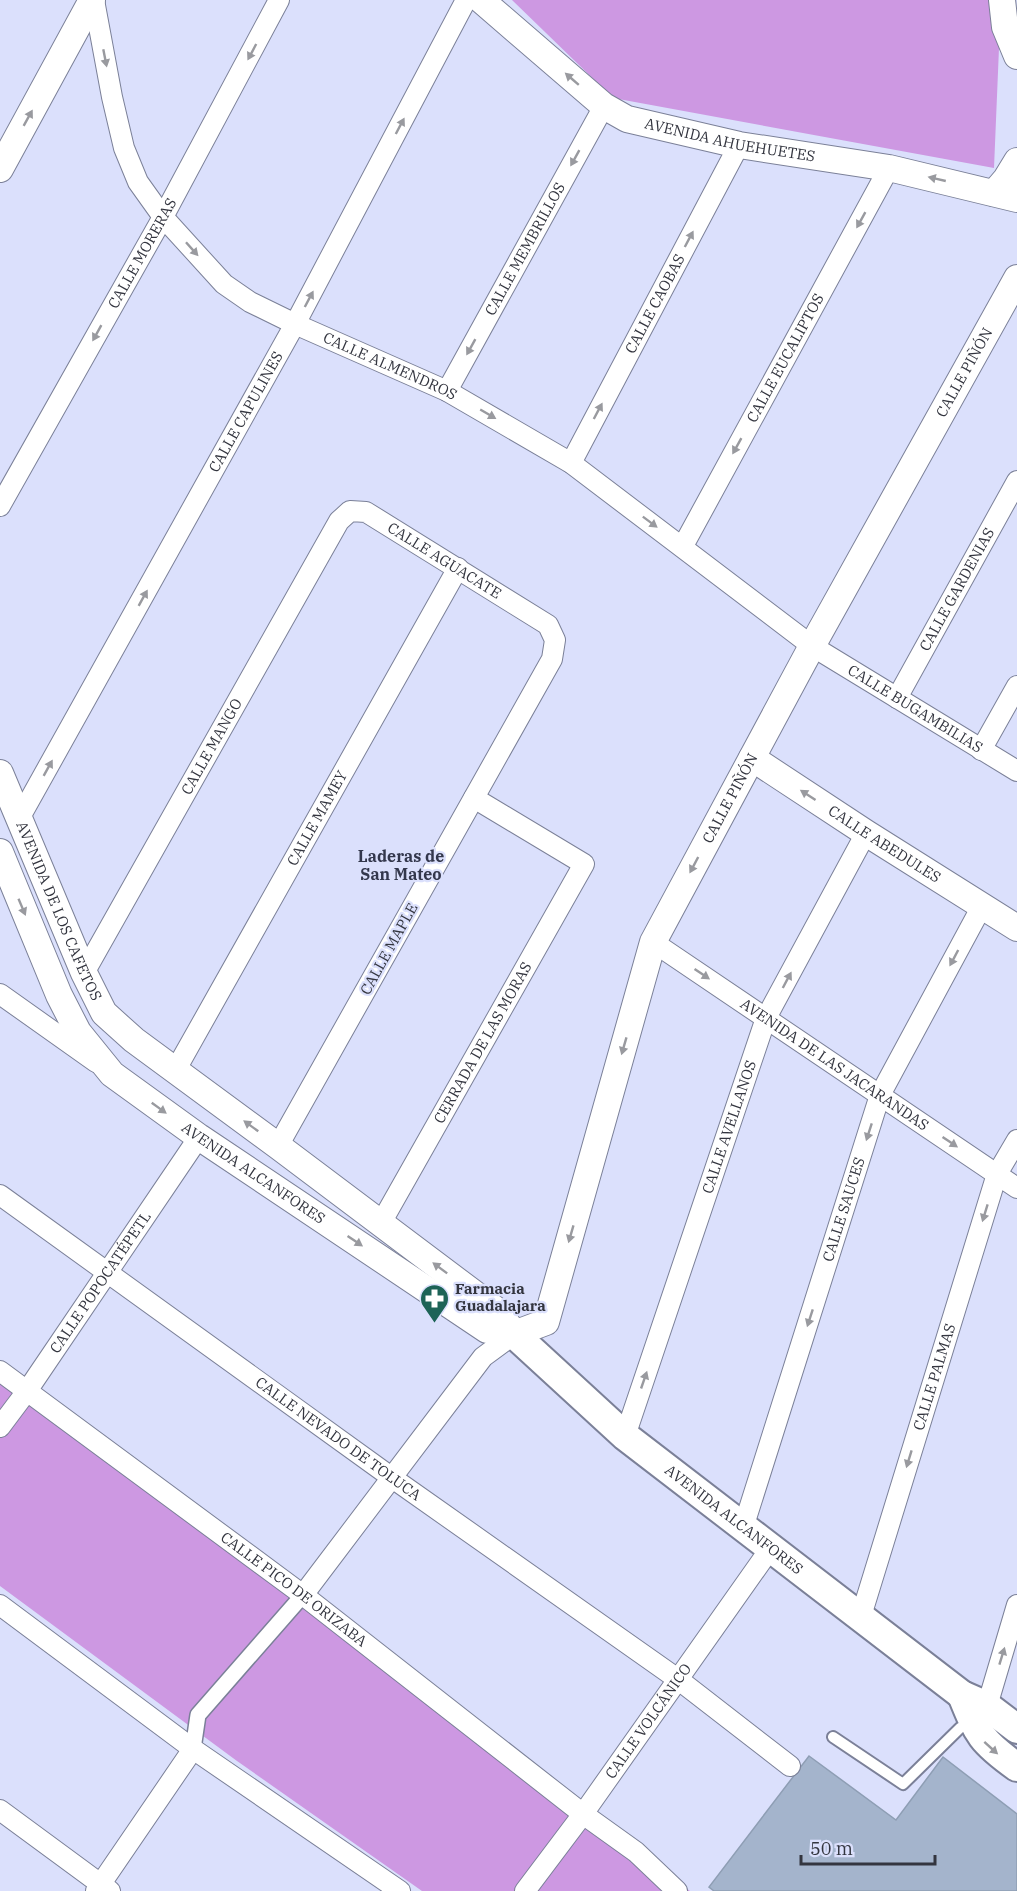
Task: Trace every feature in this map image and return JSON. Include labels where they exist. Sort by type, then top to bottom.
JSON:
[{"type":"main road","name":"AVENIDA ALCANFORES","points":[[514,1334],[625,1436],[770,1549],[861,1616],[974,1708],[1017,1728]]},
{"type":"main road","name":"AVENIDA ALCANFORES","points":[[974,1708],[982,1739],[992,1750],[1017,1767]]},
{"type":"street","points":[[0,169],[93,0]]},
{"type":"street","name":"CALLE ALMENDROS","points":[[93,0],[124,148],[138,183],[163,217],[224,284],[250,302],[295,324],[447,391],[571,463],[812,646]]},
{"type":"street","name":"CALLE MORERAS","points":[[0,506],[163,217],[279,0]]},
{"type":"street","name":"CALLE CAPULINES","points":[[19,819],[295,324],[466,0]]},
{"type":"street","name":"AVENIDA AHUEHUETES","points":[[481,0],[604,106],[627,119],[739,145],[889,168],[1005,196]]},
{"type":"street","points":[[1002,0],[1017,56]]},
{"type":"street","name":"CALLE MEMBRILLOS","points":[[447,391],[604,106]]},
{"type":"street","name":"CALLE CAOBAS","points":[[571,463],[739,145]]},
{"type":"street","points":[[1005,196],[1006,179],[1017,161]]},
{"type":"street","name":"CALLE EUCALIPTOS","points":[[683,546],[889,168]]},
{"type":"street","name":"CALLE PIÑÓN","points":[[514,1334],[546,1322],[653,942],[812,646],[1017,278]]},
{"type":"street","name":"CALLE GARDENIAS","points":[[897,698],[1017,481]]},
{"type":"street","name":"CALLE AGUACATE","points":[[339,521],[350,511],[366,512],[548,625]]},
{"type":"street","name":"CALLE MANGO","points":[[84,973],[339,521]]},
{"type":"street","name":"CALLE MAMEY","points":[[175,1071],[458,568]]},
{"type":"street","name":"CALLE MAPLE","points":[[278,1146],[552,659],[555,640],[548,625]]},
{"type":"street","name":"CALLE BUGAMBILIAS","points":[[812,646],[1017,771]]},
{"type":"street","points":[[981,750],[1017,686]]},
{"type":"street","name":"CALLE ABEDULES","points":[[752,758],[866,834],[1017,928]]},
{"type":"street","name":"AVENIDA DE LOS CAFETOS","points":[[0,773],[84,973],[104,1013],[134,1040]]},
{"type":"street","name":"CERRADA DE LAS MORAS","points":[[381,1223],[584,864],[474,798]]},
{"type":"street","name":"CALLE AVELLANOS","points":[[625,1436],[766,1018],[866,834]]},
{"type":"street","name":"AVENIDA DE LOS CAFETOS","points":[[0,852],[59,995],[78,1032],[112,1074]]},
{"type":"street","name":"CALLE SAUCES","points":[[743,1528],[880,1095],[982,906]]},
{"type":"street","name":"AVENIDA DE LAS JACARANDAS","points":[[653,942],[1017,1188]]},
{"type":"street","name":"AVENIDA ALCANFORES","points":[[0,994],[200,1137],[487,1330],[514,1334]]},
{"type":"street","points":[[112,1074],[134,1040]]},
{"type":"street","name":"AVENIDA ALCANFORES","points":[[134,1040],[500,1313],[514,1334]]},
{"type":"street","name":"CALLE POPOCATÉPETL","points":[[0,1427],[200,1137]]},
{"type":"street","name":"CALLE PALMAS","points":[[861,1616],[997,1174],[1017,1140]]},
{"type":"street","name":"CALLE NEVADO DE TOLUCA","points":[[0,1196],[391,1477],[679,1680],[790,1766]]},
{"type":"street","points":[[0,1810],[102,1889],[193,1749],[198,1715],[303,1595],[483,1357],[514,1334]]},
{"type":"street","name":"CALLE PICO DE ORIZABA","points":[[0,1371],[303,1595],[583,1814],[636,1852],[677,1891]]},
{"type":"street","name":"CALLE VOLCÁNICO","points":[[525,1891],[679,1680],[770,1549]]},
{"type":"street","points":[[0,1605],[193,1749],[400,1891]]},
{"type":"street","points":[[974,1708],[1017,1605]]},
{"type":"lane","points":[[833,1737],[903,1784],[960,1728],[974,1708]]},
{"type":"shaded area","points":[[512,0],[1001,0],[994,168],[613,98]]},
{"type":"shaded area","points":[[0,1378],[690,1891],[422,1891],[237,1761],[0,1586]]},
{"type":"building","points":[[809,1756],[896,1820],[943,1757],[1017,1814],[1017,1891],[714,1891],[709,1887]]},
{"type":"place","name":"Farmacia Guadalajara","points":[[434,1324]]},
{"type":"district","name":"Laderas de San Mateo","points":[[401,865]]}]
